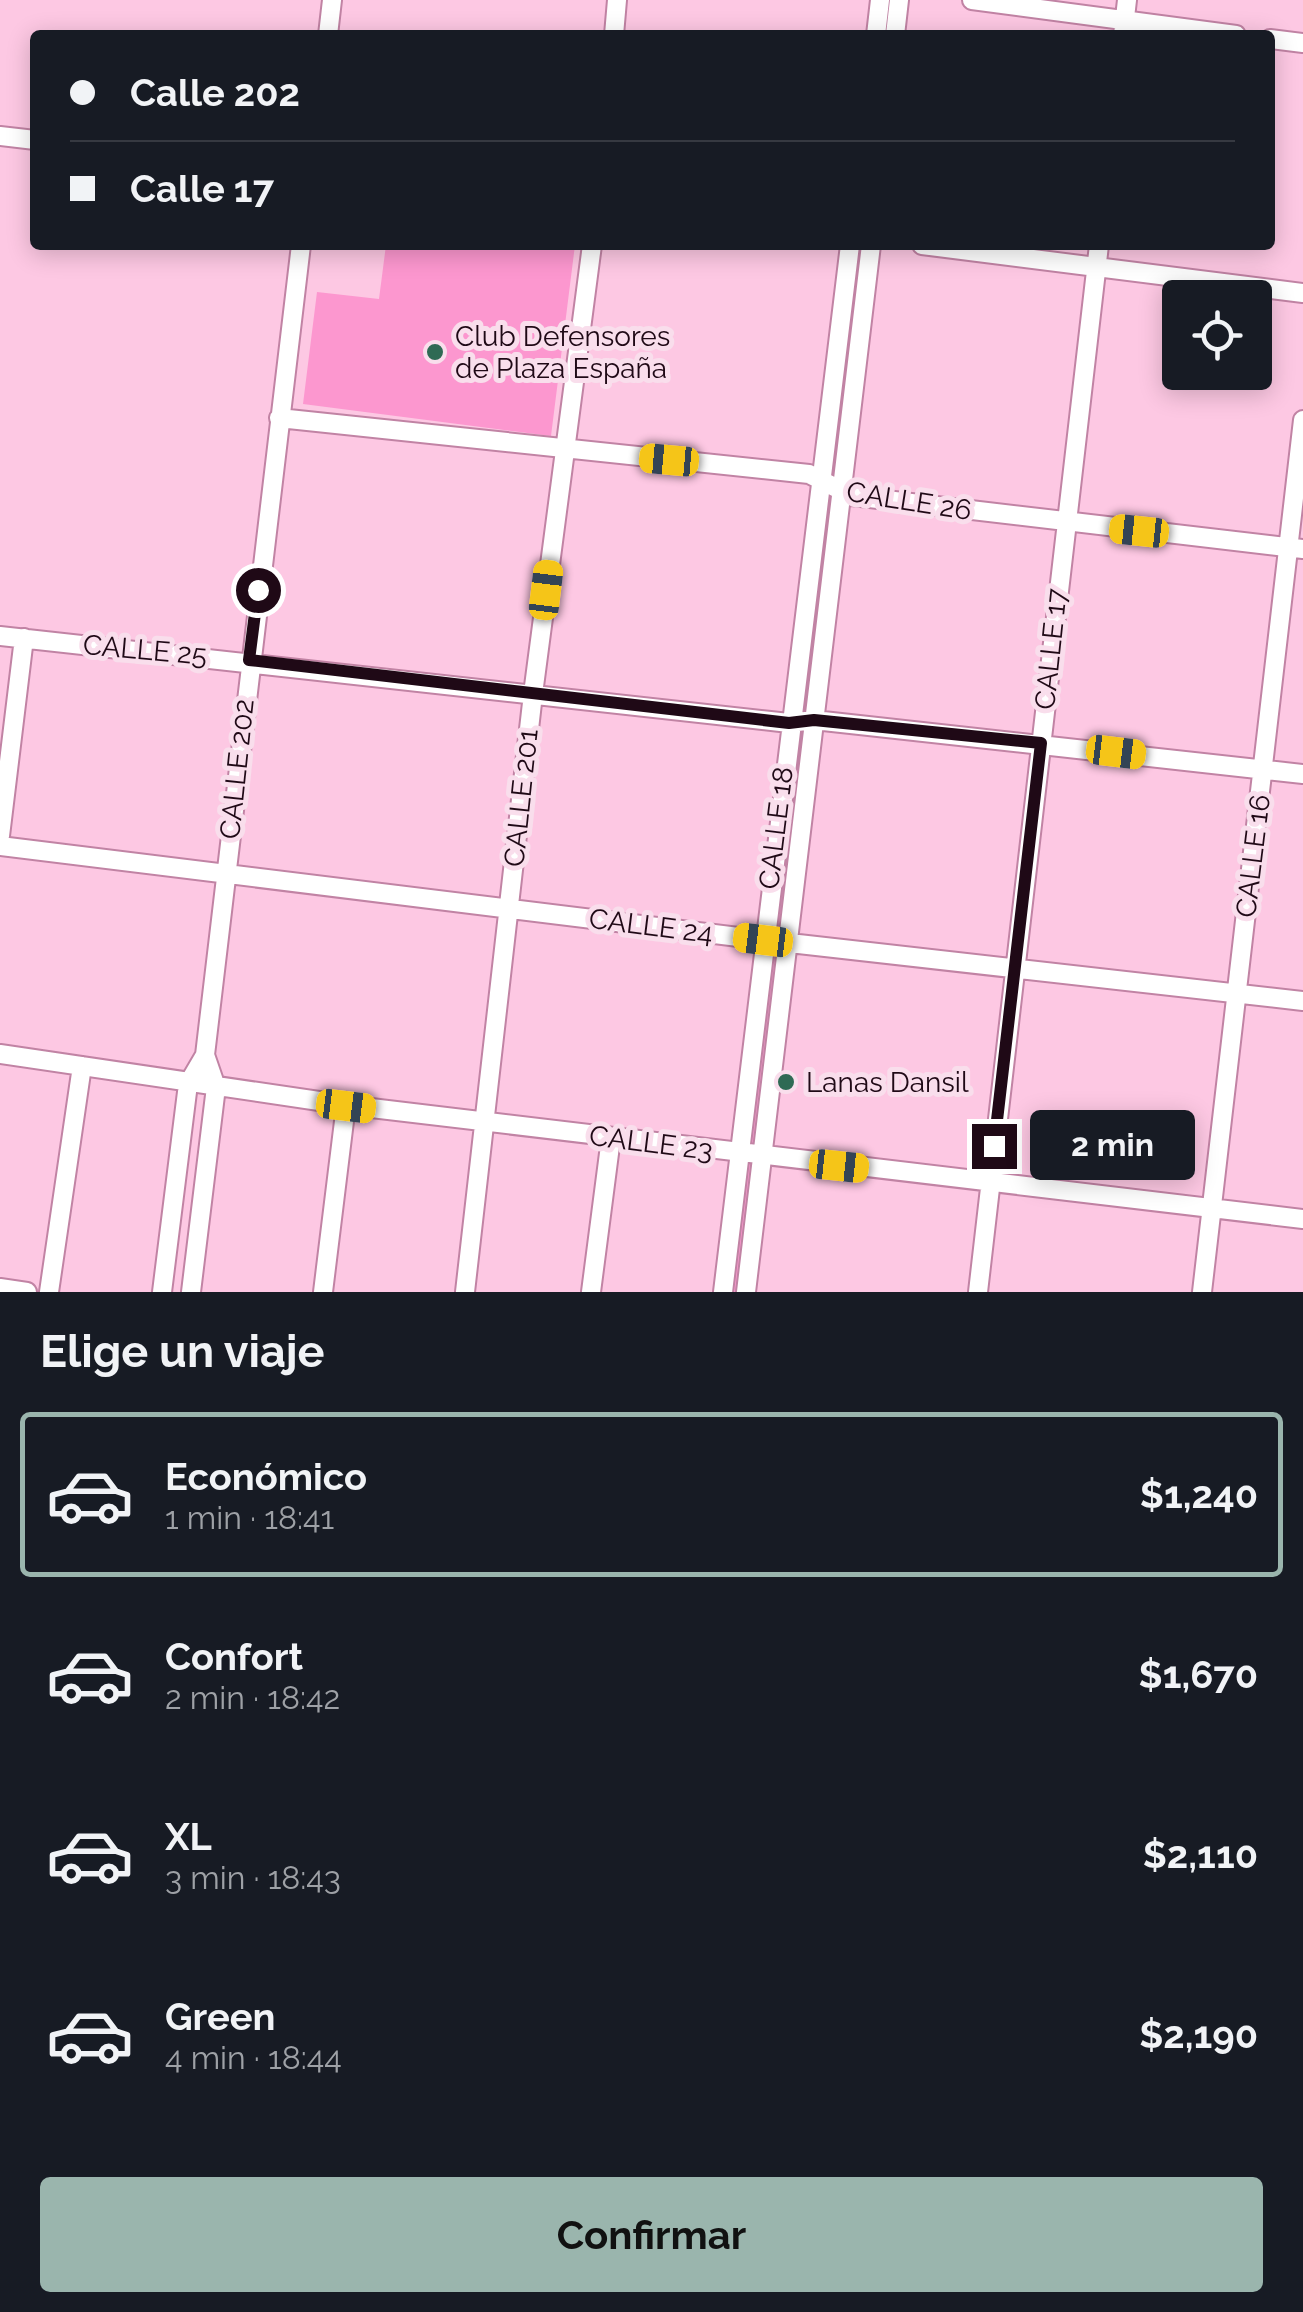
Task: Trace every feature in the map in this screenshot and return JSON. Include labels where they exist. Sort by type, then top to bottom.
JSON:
[{"type":"street","points":[[329,30],[332,0]]},
{"type":"street","points":[[615,30],[618,0]]},
{"type":"street","points":[[877,30],[880,0]]},
{"type":"street","points":[[896,30],[899,0]]},
{"type":"street","points":[[972,0],[1124,28],[1156,30]]},
{"type":"street","points":[[1124,28],[1127,0]]},
{"type":"street","points":[[1275,40],[1303,43]]},
{"type":"street","points":[[0,136],[30,139]]},
{"type":"street","name":"CALLE 202","points":[[162,1292],[188,1084],[205,1055],[249,660],[301,250]]},
{"type":"street","name":"CALLE 201","points":[[465,1292],[532,694],[591,250]]},
{"type":"street","name":"CALLE 18","points":[[723,1292],[849,250]]},
{"type":"street","name":"CALLE 18","points":[[746,1292],[869,250]]},
{"type":"street","points":[[960,250],[1303,292]]},
{"type":"street","name":"CALLE 17","points":[[978,1292],[1098,250]]},
{"type":"street","name":"CALLE 26","points":[[279,418],[809,474],[842,494],[1065,524],[1296,548]]},
{"type":"street","name":"CALLE 16","points":[[1202,1292],[1264,769],[1296,548],[1303,420]]},
{"type":"street","name":"CALLE 25","points":[[0,636],[249,660],[789,723],[814,720],[1303,774]]},
{"type":"street","points":[[0,836],[24,638]]},
{"type":"street","name":"CALLE 24","points":[[0,846],[763,940],[1303,1001]]},
{"type":"street","name":"CALLE 23","points":[[0,1054],[346,1106],[1303,1219]]},
{"type":"street","name":"CALLE 202","points":[[191,1292],[216,1087],[205,1055]]},
{"type":"street","points":[[48,1292],[82,1066]]},
{"type":"street","points":[[322,1292],[346,1106]]},
{"type":"street","points":[[591,1292],[611,1138]]},
{"type":"street","points":[[0,1288],[27,1292]]},
{"type":"shaded area","name":"Club Defensores de Plaza España","points":[[385,250],[574,250],[551,436],[303,404],[317,292],[379,299]]},
{"type":"shaded area","points":[[849,250],[870,250],[746,1292],[723,1292]]},
{"type":"place","name":"Club Defensores de Plaza España","points":[[435,352]]},
{"type":"place","name":"Lanas Dansil","points":[[786,1082]]},
{"type":"route","points":[[258,590],[249,660],[789,723],[814,720],[1041,743],[994,1146]]}]
